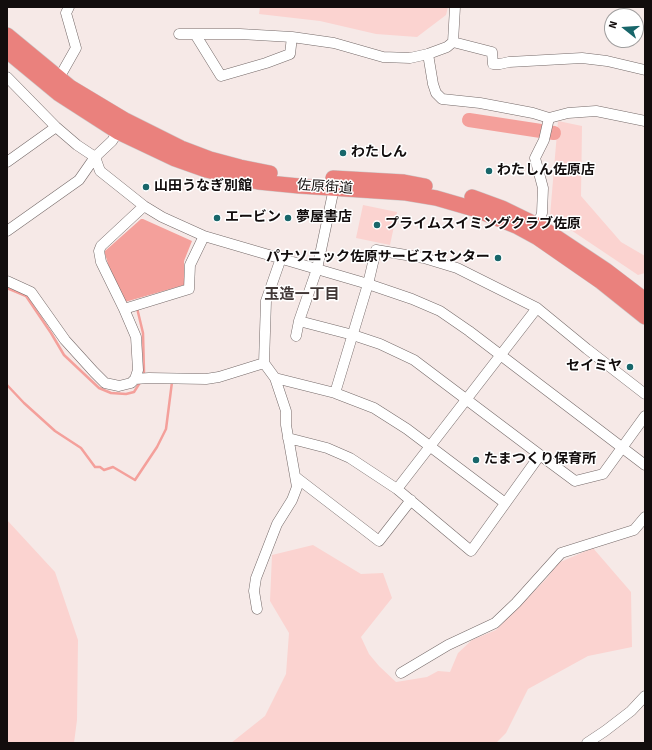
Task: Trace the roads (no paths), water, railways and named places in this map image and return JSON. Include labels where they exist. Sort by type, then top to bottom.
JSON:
[{"type":"highway","name":"佐原街道","points":[[7,35],[70,87],[122,126],[175,159],[206,170],[258,182],[406,193],[436,198],[474,209],[516,226],[557,250],[600,281],[645,317]]},
{"type":"highway","name":"佐原街道","points":[[7,51],[59,94],[122,126],[210,159],[262,172],[301,176],[404,182],[443,190],[496,206],[538,225],[563,241],[645,300]]},
{"type":"street","points":[[59,78],[76,48],[66,13],[69,7]]},
{"type":"street","points":[[179,34],[240,34],[292,37],[334,43],[383,57],[410,58],[428,54],[447,47],[453,42],[455,7]]},
{"type":"street","points":[[196,34],[221,76],[266,63],[290,54],[292,37]]},
{"type":"street","points":[[453,42],[492,52],[493,64],[582,58],[607,61],[645,70]]},
{"type":"street","points":[[428,54],[433,84],[436,93],[442,99],[480,103],[533,113],[549,121],[568,113],[596,111],[645,121]]},
{"type":"street","points":[[9,83],[56,127],[77,145],[95,157],[100,171],[144,206],[204,236],[368,284],[412,299],[440,311],[500,354],[645,465]]},
{"type":"street","points":[[538,225],[542,213],[543,188],[535,158],[544,140],[549,121]]},
{"type":"street","points":[[7,231],[79,180],[95,157],[112,141],[122,126]]},
{"type":"street","points":[[7,162],[56,127]]},
{"type":"street","points":[[296,336],[299,321],[317,269],[334,188]]},
{"type":"street","points":[[136,379],[138,363],[136,337],[101,262],[99,251],[101,246],[144,206]]},
{"type":"street","points":[[124,309],[189,289],[190,265],[204,236]]},
{"type":"street","points":[[335,393],[368,284],[376,250],[424,258],[457,268],[537,308],[587,350],[645,394]]},
{"type":"street","points":[[257,608],[254,591],[256,578],[277,524],[295,494],[297,487],[286,425],[286,411],[275,378],[264,364],[266,300],[280,258]]},
{"type":"street","points":[[7,280],[31,292],[66,340],[105,383],[119,386],[136,379],[206,379],[219,377],[264,364]]},
{"type":"street","points":[[398,489],[467,400],[500,354],[537,308]]},
{"type":"street","points":[[299,321],[353,335],[380,344],[414,360],[575,481],[603,474],[645,416]]},
{"type":"street","points":[[275,378],[335,393],[374,408],[431,446],[505,503]]},
{"type":"street","points":[[288,438],[327,448],[350,458],[398,489],[471,551],[540,455]]},
{"type":"street","points":[[296,478],[379,541],[411,500]]},
{"type":"street","points":[[401,673],[448,645],[496,623],[561,553],[634,530],[645,517]]},
{"type":"street","points":[[587,743],[631,711],[645,696]]},
{"type":"waterway","points":[[469,120],[554,133]]},
{"type":"waterway","points":[[7,288],[26,296],[64,355],[99,388],[111,393],[126,394],[134,392],[141,381]]},
{"type":"waterway","points":[[137,308],[143,333],[143,376]]},
{"type":"waterway","points":[[7,385],[24,403],[55,431],[81,448],[95,467],[100,467],[104,470],[113,467],[135,480],[157,447],[166,429],[172,382]]},
{"type":"place","name":"わたしん","points":[[343,153]]},
{"type":"place","name":"わたしん佐原店","points":[[489,171]]},
{"type":"place","name":"山田うなぎ別館","points":[[146,187]]},
{"type":"place","name":"エービン","points":[[217,218]]},
{"type":"place","name":"夢屋書店","points":[[288,218]]},
{"type":"place","name":"プライムスイミングクラブ佐原","points":[[377,225]]},
{"type":"place","name":"パナソニック佐原サービスセンター","points":[[498,258]]},
{"type":"place","name":"セイミヤ","points":[[630,367]]},
{"type":"place","name":"たまつくり保育所","points":[[476,460]]},
{"type":"district","name":"玉造一丁目","points":[[302,296]]}]
